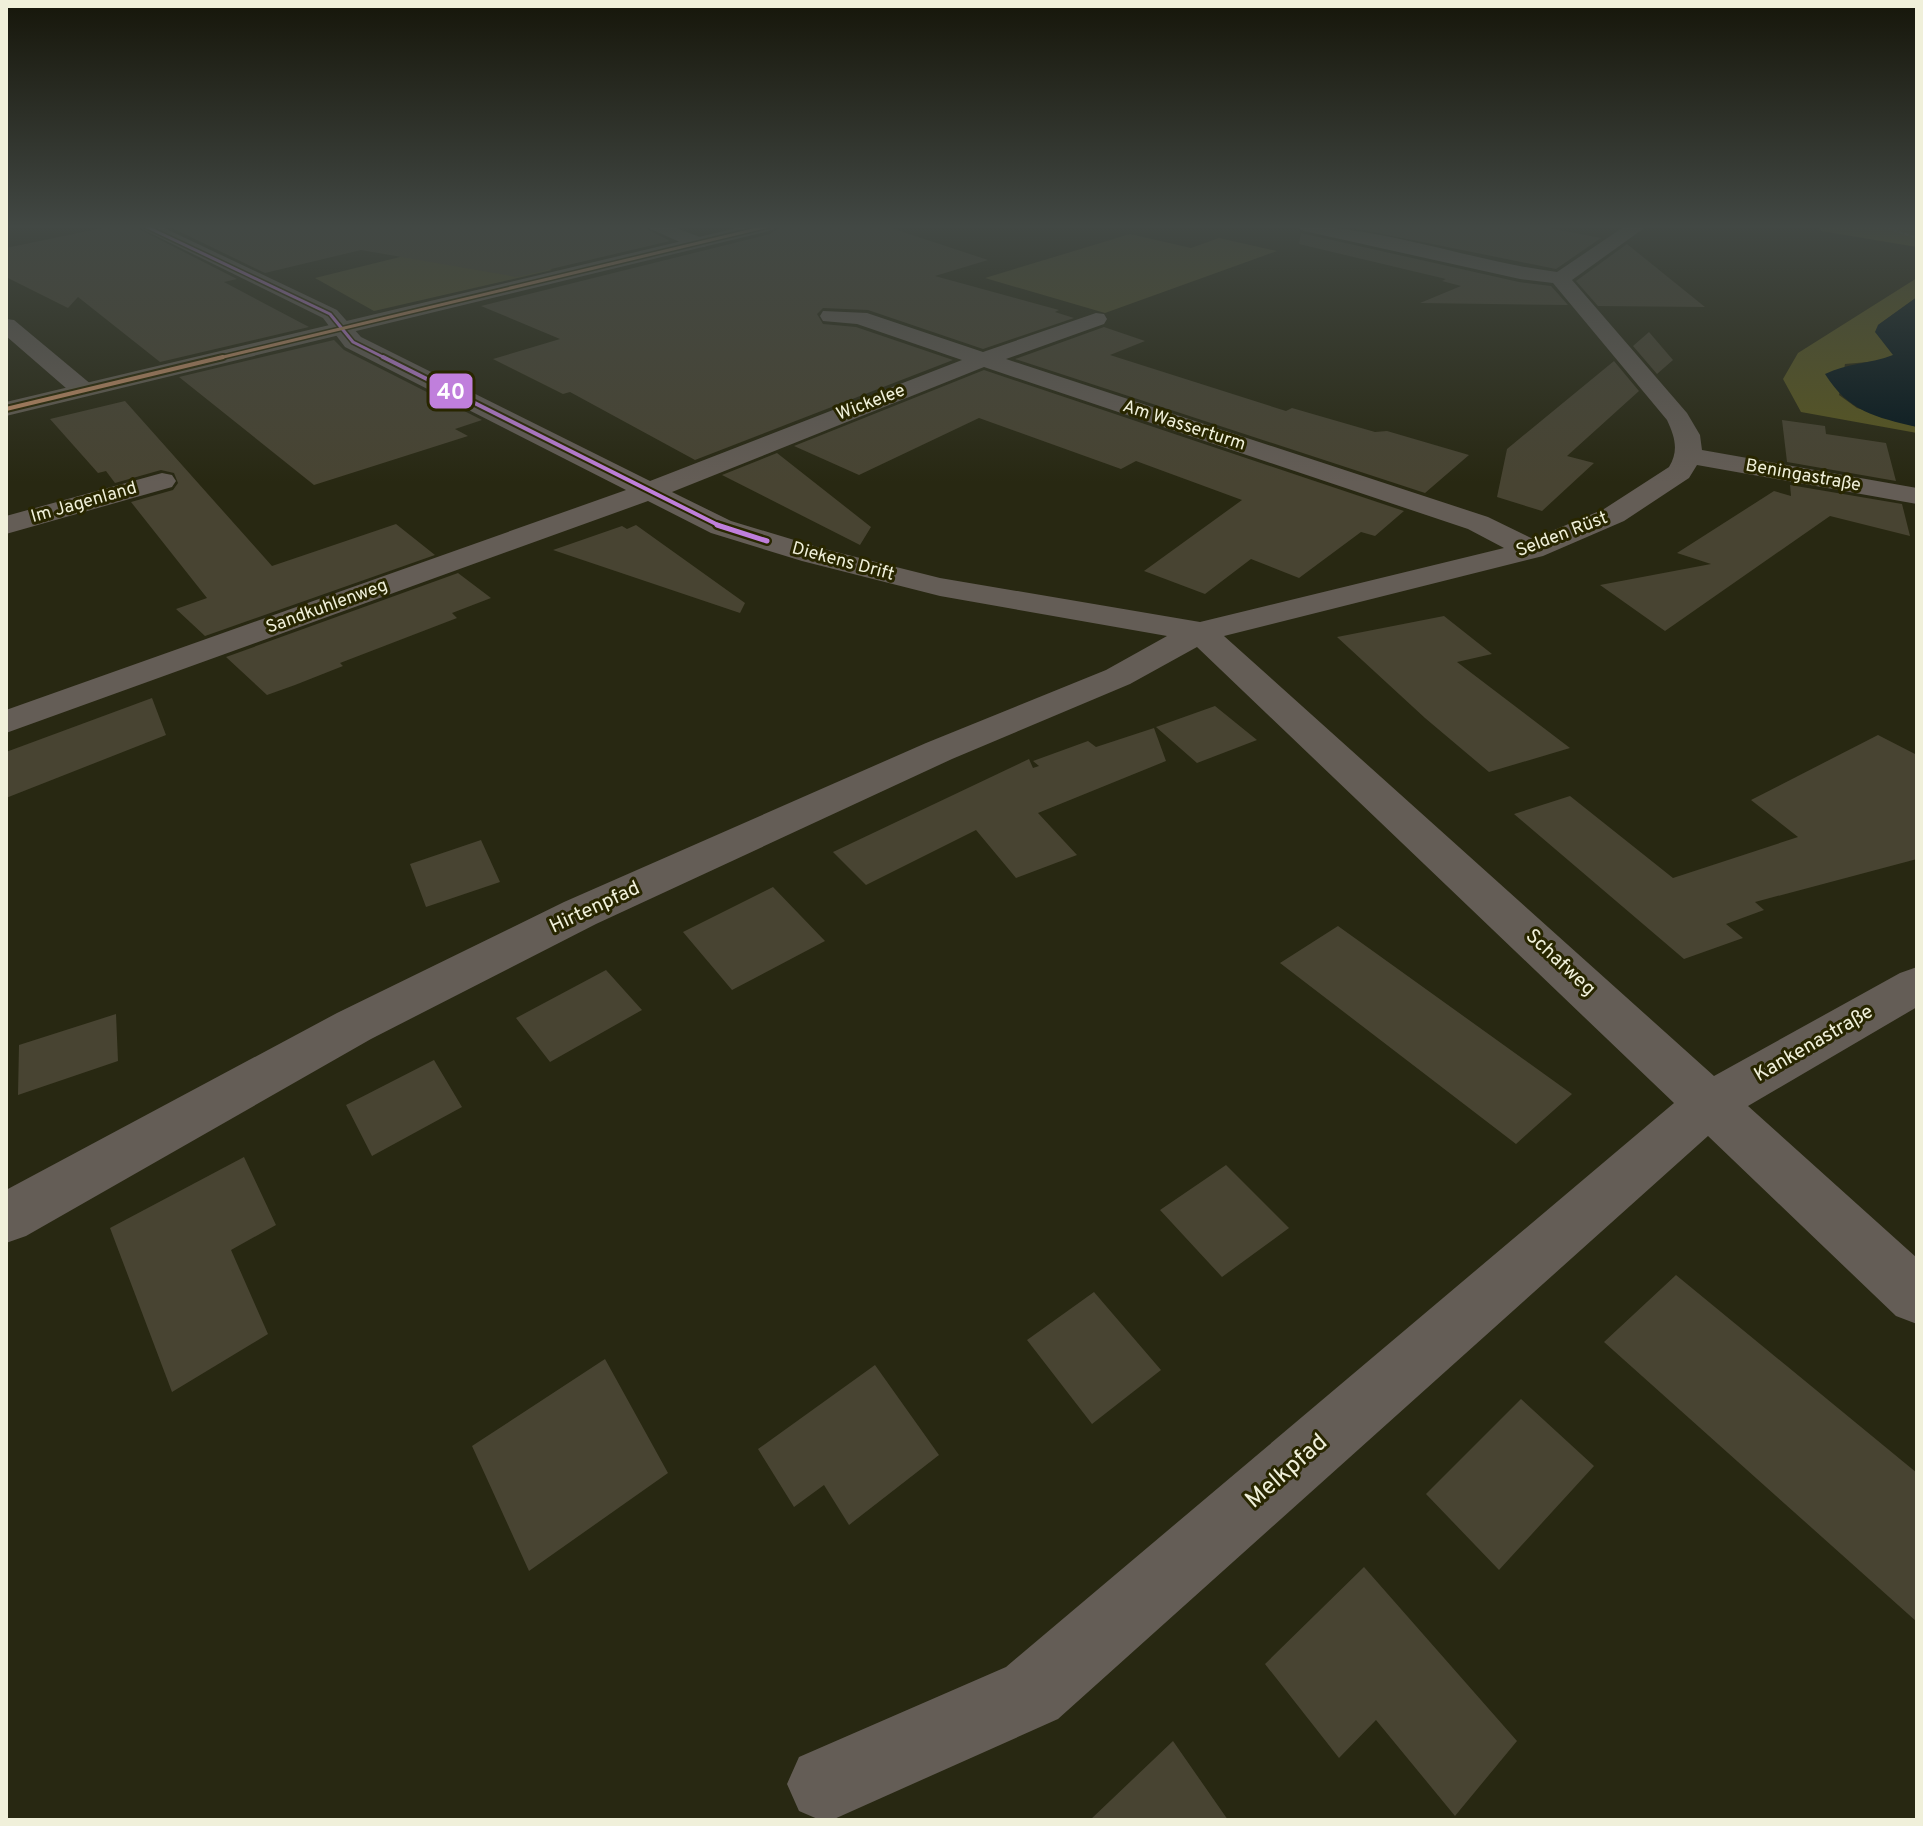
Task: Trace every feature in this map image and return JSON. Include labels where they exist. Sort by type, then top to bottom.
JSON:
[{"type":"main road","points":[[6,409],[412,311]]},
{"type":"street","name":"Diekens Drift","points":[[324,311],[353,342],[721,527],[813,555],[940,587],[1200,632]]},
{"type":"street","points":[[1585,311],[1678,418],[1687,435],[1689,456]]},
{"type":"street","name":"Am Wasserturm","points":[[831,316],[859,318],[1478,523],[1532,550]]},
{"type":"street","name":"Wickelee","points":[[648,491],[982,360],[1096,319]]},
{"type":"street","points":[[6,325],[83,390]]},
{"type":"street","name":"Beningastraße","points":[[1689,456],[1917,496]]},
{"type":"street","name":"Selden Rüst","points":[[1200,632],[1532,550],[1614,515],[1679,472],[1689,456]]},
{"type":"street","name":"Im Jagenland","points":[[6,525],[162,481]]},
{"type":"street","name":"Sandkuhlenweg","points":[[6,722],[648,491]]},
{"type":"street","name":"Schafweg","points":[[1200,632],[1917,1296]]},
{"type":"street","name":"Hirtenpfad","points":[[6,1218],[354,1026],[580,913],[939,751],[1118,677],[1200,632]]},
{"type":"street","name":"Kankenastraße","points":[[1711,1102],[1917,985]]},
{"type":"street","name":"Melkpfad","points":[[826,1784],[1032,1693],[1711,1102]]},
{"type":"shaded area","points":[[1864,311],[1897,311],[1878,325],[1894,355],[1879,361],[1845,364],[1839,395],[1857,408],[1917,427],[1917,433],[1801,412],[1783,379],[1798,353]]},
{"type":"shaded area","points":[[1897,311],[1917,311],[1917,427],[1864,411],[1844,397],[1825,374],[1893,355],[1875,332],[1878,325]]},
{"type":"building","points":[[96,311],[279,311],[309,327],[160,362]]},
{"type":"building","points":[[493,311],[820,311],[817,314],[823,324],[856,327],[953,360],[695,460],[570,392],[563,394],[493,359],[560,339]]},
{"type":"building","points":[[872,311],[1057,311],[1074,318],[983,349]]},
{"type":"building","points":[[1104,327],[1145,341],[1110,355],[1286,411],[1292,408],[1469,455],[1425,493],[1015,359]]},
{"type":"building","points":[[1649,332],[1673,360],[1657,374],[1633,346]]},
{"type":"building","points":[[334,340],[344,350],[482,420],[455,429],[468,436],[314,485],[179,377]]},
{"type":"building","points":[[1614,361],[1639,391],[1567,456],[1594,463],[1542,511],[1497,497],[1507,449]]},
{"type":"building","points":[[984,370],[1404,511],[1375,536],[1361,532],[1299,578],[1251,559],[1205,594],[1144,571],[1242,500],[1136,461],[1121,469],[979,418],[859,475],[794,446]]},
{"type":"building","points":[[125,401],[272,566],[396,524],[435,555],[205,636],[176,609],[207,598],[131,502],[173,490],[178,483],[174,473],[161,470],[115,483],[106,471],[98,473],[50,419]]},
{"type":"building","points":[[1782,420],[1825,426],[1826,434],[1886,443],[1896,481],[1787,462]]},
{"type":"building","points":[[777,453],[871,527],[860,545],[722,475]]},
{"type":"building","points":[[1790,485],[1902,504],[1910,536],[1830,516],[1665,631],[1600,585],[1711,564],[1677,553],[1774,491],[1791,496]]},
{"type":"building","points":[[636,525],[745,603],[740,613],[553,550],[622,526],[627,529]]},
{"type":"building","points":[[458,573],[491,598],[452,613],[457,618],[340,663],[343,666],[295,685],[267,695],[226,657]]},
{"type":"building","points":[[1444,616],[1492,654],[1457,662],[1570,748],[1489,772],[1337,637]]},
{"type":"building","points":[[152,698],[166,735],[6,798],[6,752]]},
{"type":"building","points":[[1215,706],[1257,740],[1197,763],[1156,727]]},
{"type":"building","points":[[1154,728],[1166,761],[1038,813],[1077,855],[1016,878],[976,830],[866,885],[833,852],[1029,759],[1033,768],[1039,766],[1033,761],[1088,741],[1096,747]]},
{"type":"building","points":[[1878,735],[1917,755],[1917,859],[1755,902],[1764,910],[1726,924],[1743,938],[1684,959],[1514,814],[1570,796],[1673,878],[1798,837],[1751,800]]},
{"type":"building","points":[[481,840],[500,882],[426,907],[410,864]]},
{"type":"building","points":[[773,887],[825,941],[732,990],[683,932]]},
{"type":"building","points":[[1338,926],[1572,1094],[1516,1144],[1280,963]]},
{"type":"building","points":[[606,970],[642,1010],[550,1062],[516,1018]]},
{"type":"building","points":[[116,1014],[118,1061],[18,1095],[19,1045]]},
{"type":"building","points":[[434,1060],[462,1107],[372,1156],[346,1105]]},
{"type":"building","points":[[244,1157],[276,1225],[231,1250],[268,1334],[172,1392],[110,1228]]},
{"type":"building","points":[[1226,1165],[1289,1228],[1222,1277],[1160,1210]]},
{"type":"building","points":[[1676,1275],[1917,1473],[1917,1622],[1604,1342]]},
{"type":"building","points":[[1094,1292],[1161,1370],[1092,1424],[1027,1340]]},
{"type":"building","points":[[605,1359],[668,1473],[529,1571],[472,1446]]},
{"type":"building","points":[[875,1365],[939,1455],[849,1525],[824,1485],[794,1507],[758,1449]]},
{"type":"building","points":[[1521,1399],[1594,1466],[1499,1570],[1426,1494]]},
{"type":"building","points":[[1364,1567],[1517,1741],[1455,1816],[1376,1720],[1339,1758],[1265,1664]]},
{"type":"building","points":[[1173,1741],[1228,1820],[1090,1820]]},
{"type":"transit line","name":"40","points":[[324,311],[353,342],[721,527],[767,541]]},
{"type":"transit line","points":[[6,409],[414,311]]}]
